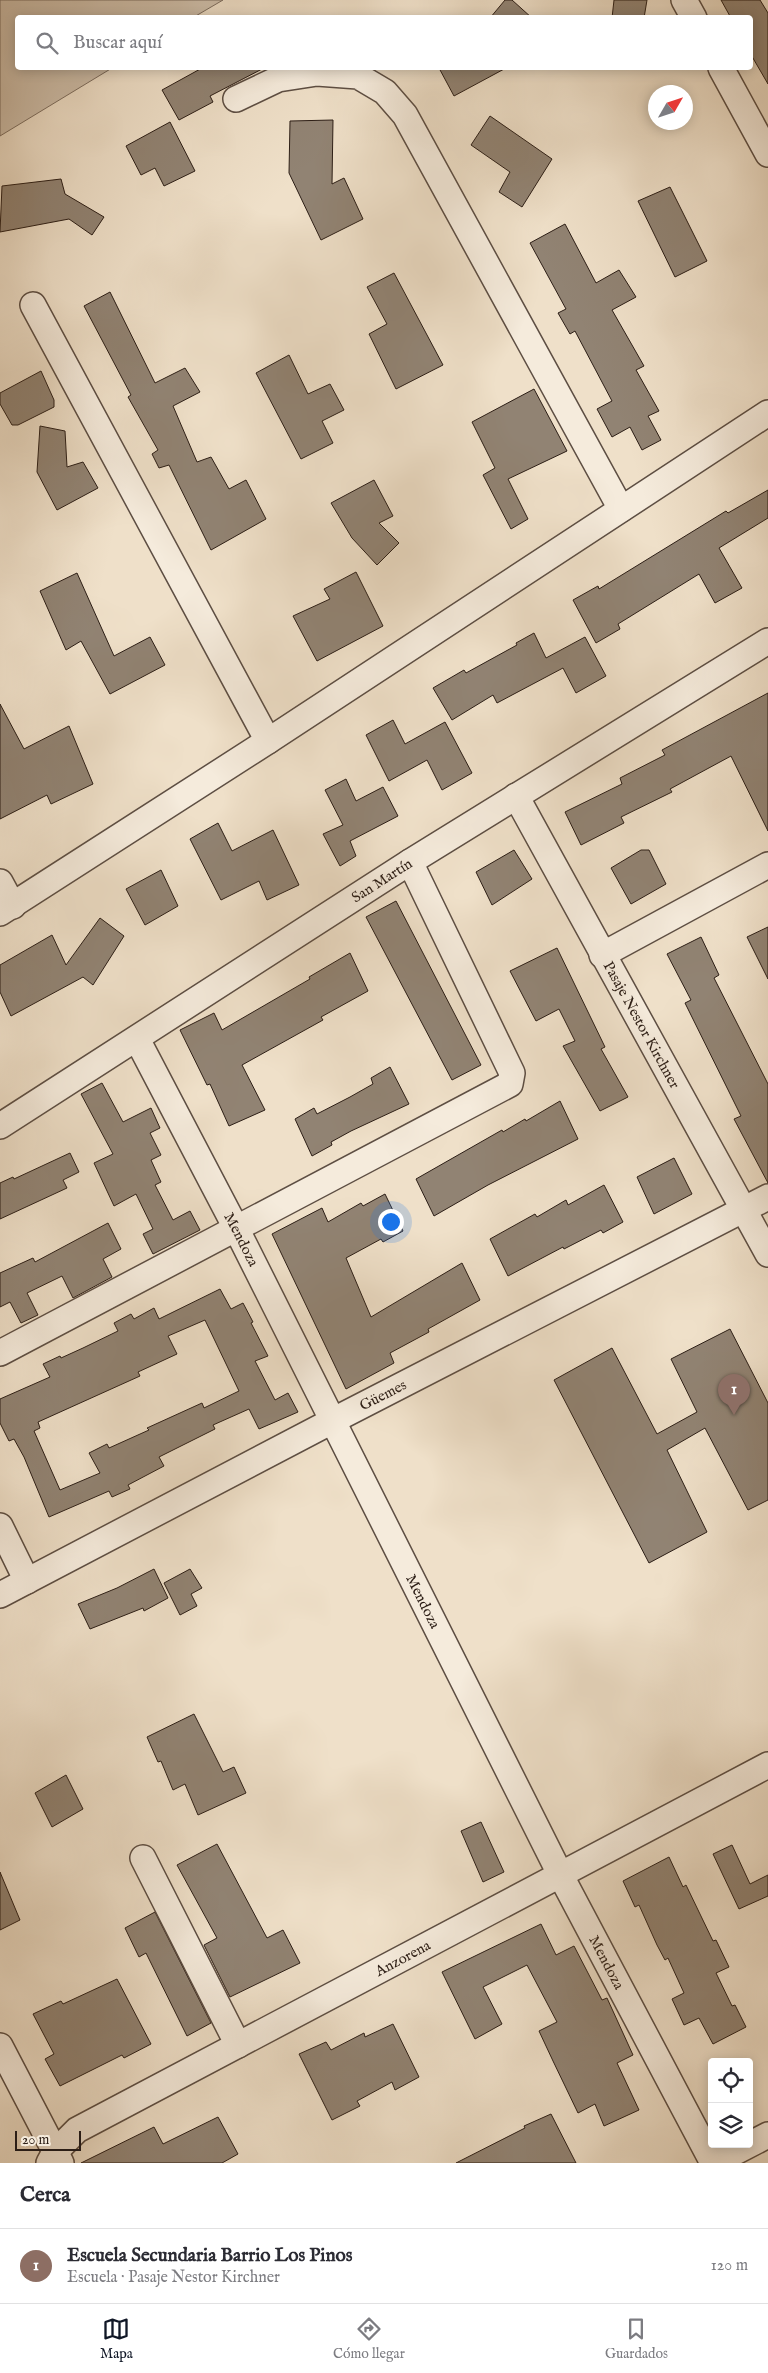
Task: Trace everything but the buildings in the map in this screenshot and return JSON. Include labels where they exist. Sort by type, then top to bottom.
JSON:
[{"type":"street","points":[[684,0],[692,15]]},
{"type":"street","points":[[722,70],[768,154]]},
{"type":"street","points":[[236,99],[278,79],[317,73],[358,76],[385,92],[405,114],[621,509]]},
{"type":"street","points":[[34,305],[268,742]]},
{"type":"street","points":[[0,882],[6,910],[268,742],[768,413]]},
{"type":"street","name":"San Martín","points":[[0,1126],[410,862],[768,641]]},
{"type":"street","name":"Pasaje Nestor Kirchner","points":[[516,796],[768,1254]]},
{"type":"street","points":[[0,1353],[237,1230],[510,1084],[512,1073],[410,862]]},
{"type":"street","points":[[602,955],[768,865]]},
{"type":"street","name":"Mendoza","points":[[137,1039],[334,1420],[561,1876],[713,2163]]},
{"type":"street","name":"Güemes","points":[[0,1595],[334,1420],[768,1197]]},
{"type":"street","points":[[0,1526],[27,1581]]},
{"type":"street","name":"Anzorena","points":[[55,2159],[76,2130],[561,1876],[768,1765]]},
{"type":"street","points":[[143,1858],[238,2045]]},
{"type":"street","points":[[0,2046],[55,2159]]},
{"type":"street","points":[[713,2163],[768,2134]]},
{"type":"shaded area","points":[[0,0],[223,0],[197,15],[15,15],[15,70],[109,70],[0,136]]},
{"type":"place","name":"Escuela Secundaria Barrio Los Pinos","points":[[734,1415]]}]
